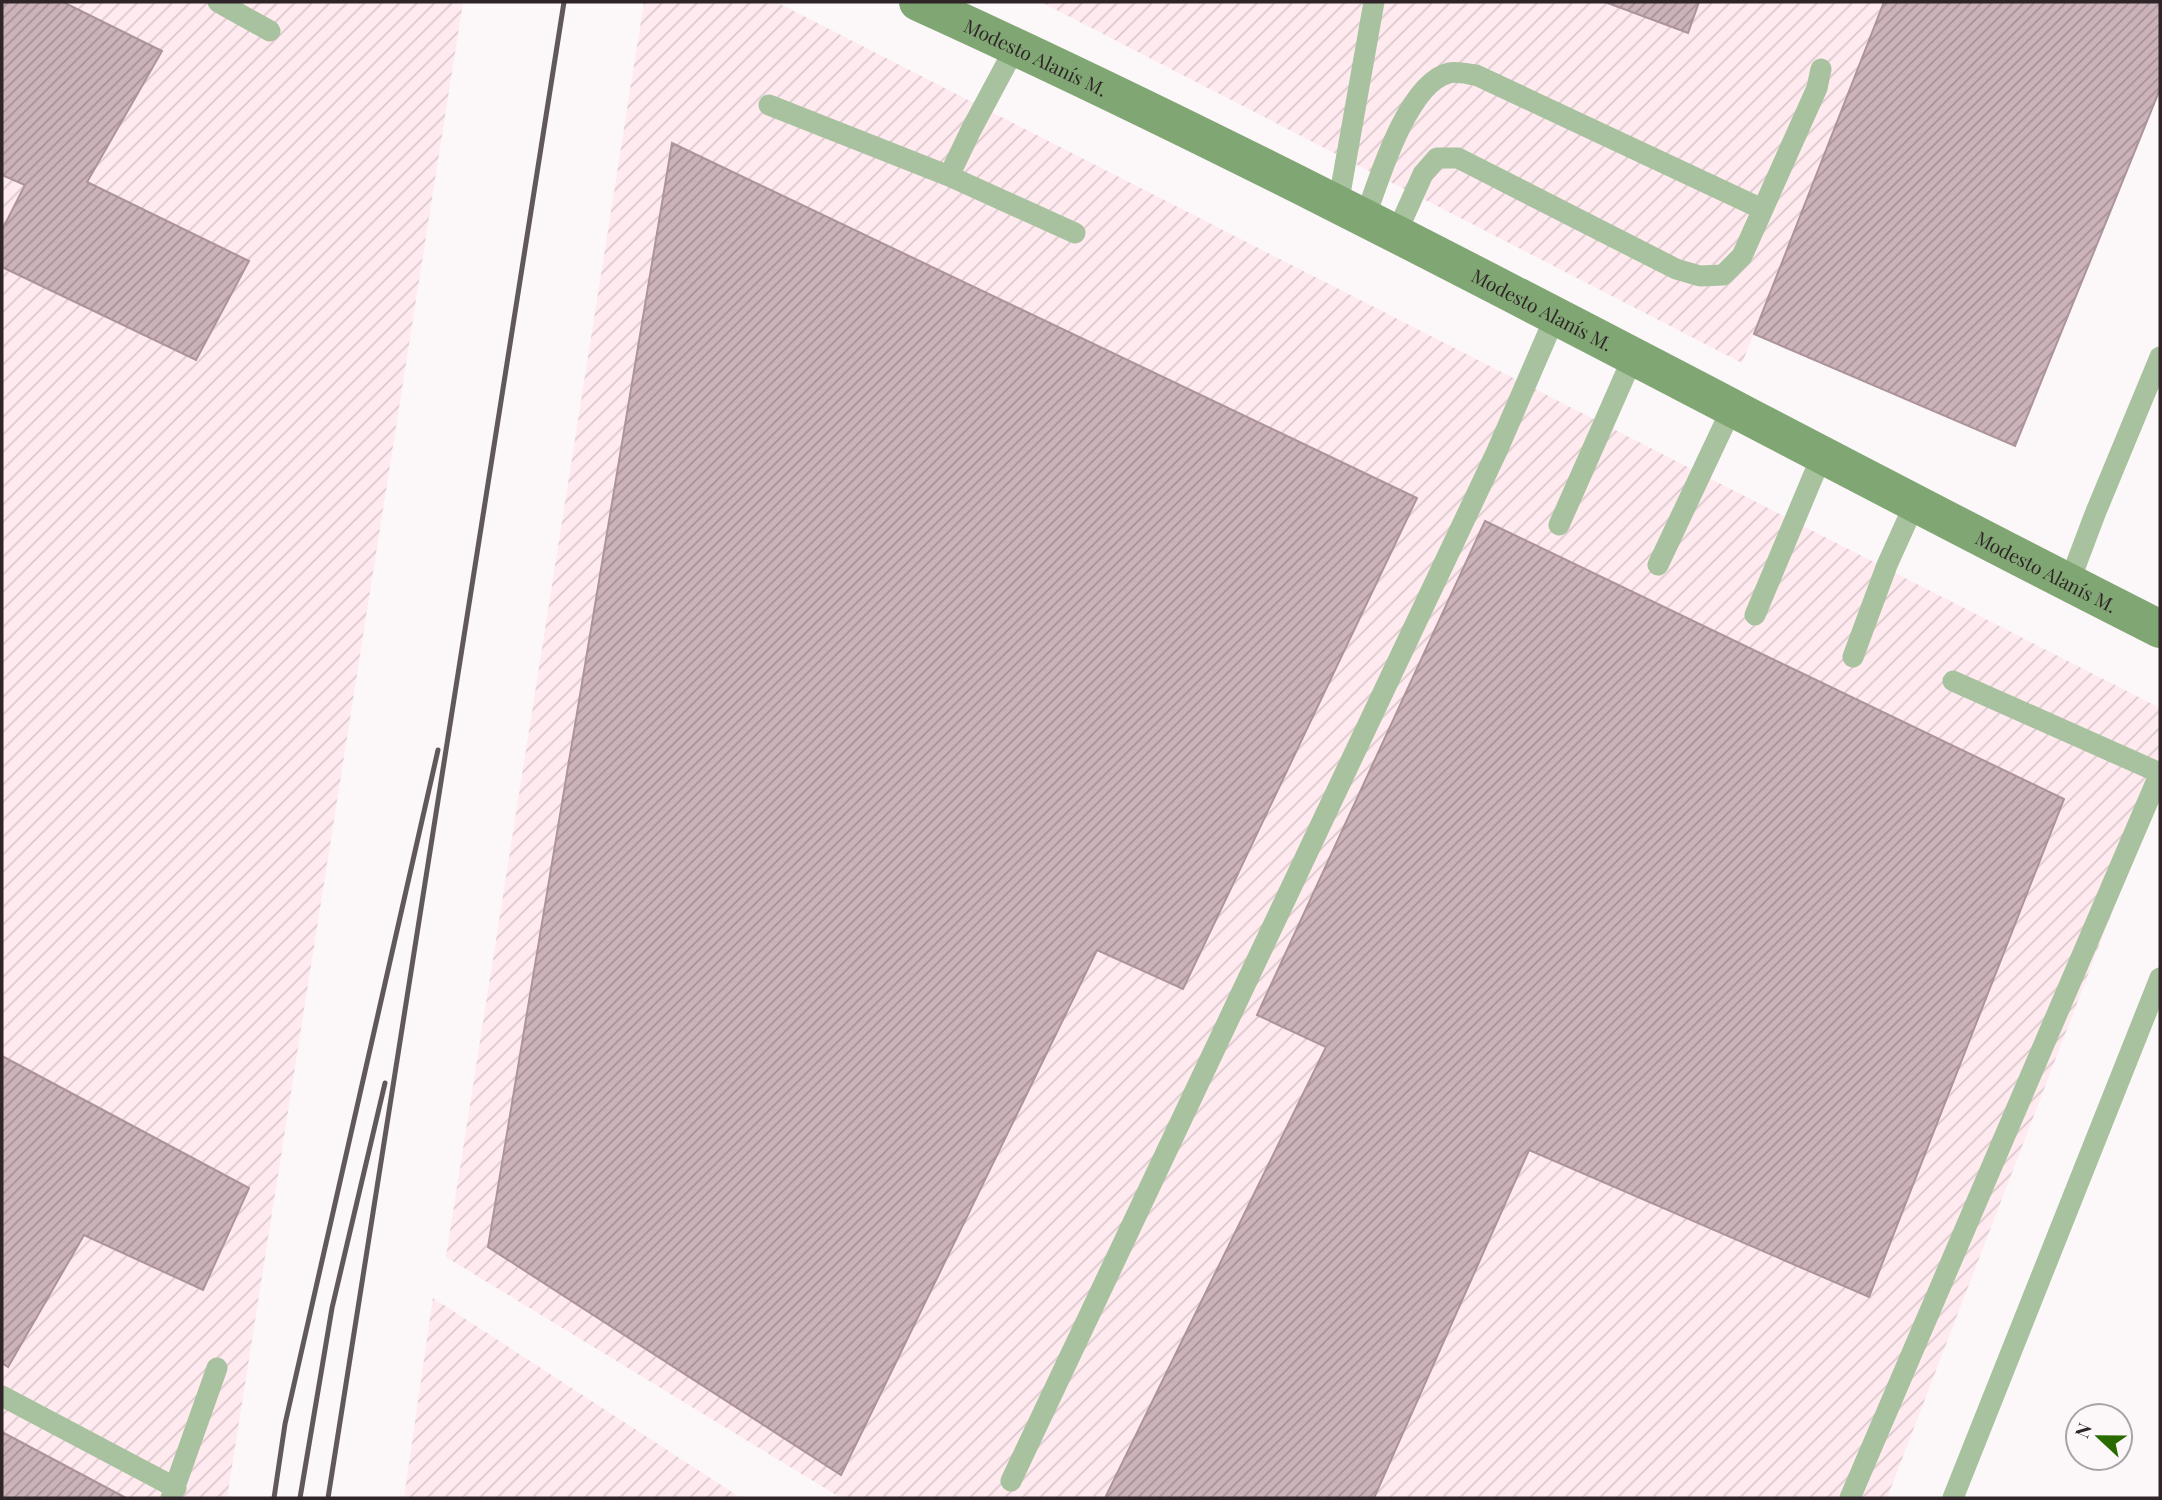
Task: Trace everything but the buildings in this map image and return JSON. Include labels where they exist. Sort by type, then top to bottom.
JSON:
[{"type":"street","name":"Modesto Alanís M.","points":[[918,2],[1150,109],[2160,629]]},
{"type":"lane","points":[[218,2],[270,31]]},
{"type":"lane","points":[[1367,219],[1374,2]]},
{"type":"lane","points":[[949,176],[1016,46]]},
{"type":"lane","points":[[1367,219],[1423,174],[1437,158],[1458,158],[1676,268],[1700,276],[1723,275],[1742,256],[1817,89],[1821,69]]},
{"type":"lane","points":[[1367,219],[1396,135],[1431,82],[1449,73],[1476,75],[1762,209]]},
{"type":"lane","points":[[769,105],[949,176],[1074,233]]},
{"type":"lane","points":[[1011,1480],[1497,451],[1555,317]]},
{"type":"lane","points":[[1559,525],[1633,357]]},
{"type":"lane","points":[[2069,583],[2160,357]]},
{"type":"lane","points":[[1658,565],[1732,408]]},
{"type":"lane","points":[[1755,615],[1822,455]]},
{"type":"lane","points":[[1853,657],[1915,503]]},
{"type":"lane","points":[[1850,1498],[2160,772],[1953,681]]},
{"type":"lane","points":[[1953,1498],[2160,978]]},
{"type":"lane","points":[[2,1396],[173,1493],[217,1368]]},
{"type":"shaded area","points":[[2,2],[463,2],[227,1498],[2,1498]]},
{"type":"shaded area","points":[[644,2],[776,2],[2160,708],[2160,787],[1887,1498],[841,1498],[446,1257]]},
{"type":"shaded area","points":[[1041,2],[1890,2],[1742,363]]},
{"type":"shaded area","points":[[433,1298],[741,1498],[404,1498]]},
{"type":"railway","points":[[328,1498],[564,2]]},
{"type":"railway","points":[[274,1498],[285,1424],[438,750]]},
{"type":"railway","points":[[300,1498],[332,1308],[385,1083]]}]
